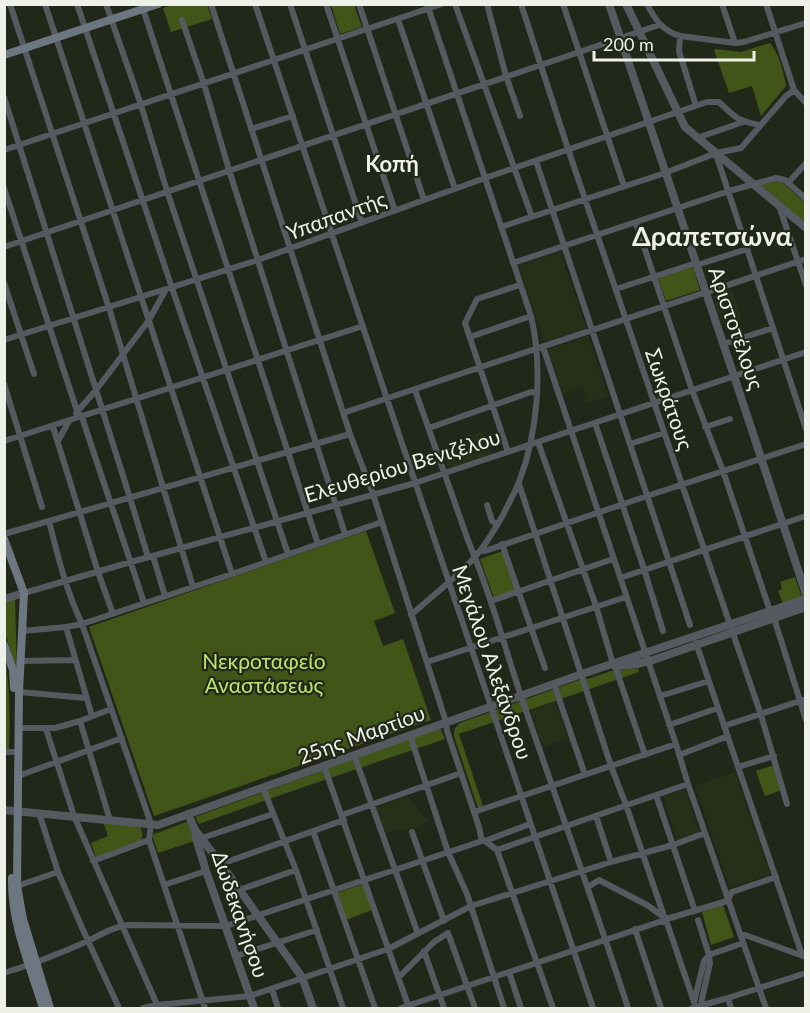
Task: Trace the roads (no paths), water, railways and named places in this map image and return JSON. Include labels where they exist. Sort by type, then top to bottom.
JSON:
[{"type":"main road","points":[[4,55],[158,4]]},
{"type":"main road","points":[[4,539],[24,593],[18,776],[11,810],[17,886],[43,1008]]},
{"type":"main road","points":[[4,645],[14,677],[9,752],[13,904],[16,921],[50,1008]]},
{"type":"street","points":[[10,4],[109,308],[193,587]]},
{"type":"street","points":[[45,4],[232,574]]},
{"type":"street","points":[[76,4],[142,200],[169,289],[203,378],[266,562]]},
{"type":"street","points":[[106,4],[288,554]]},
{"type":"street","points":[[211,4],[350,434],[373,494],[483,841],[497,850],[553,1008]]},
{"type":"street","name":"Μεγάλου Αλεξάνδρου","points":[[255,4],[593,1008]]},
{"type":"street","points":[[290,4],[362,223]]},
{"type":"street","points":[[326,4],[395,211]]},
{"type":"street","points":[[359,4],[424,200]]},
{"type":"street","points":[[4,150],[442,4]]},
{"type":"street","points":[[455,4],[532,217]]},
{"type":"street","points":[[487,4],[506,76],[520,116]]},
{"type":"street","name":"Σωκράτους","points":[[521,4],[597,235],[761,715],[788,804]]},
{"type":"street","points":[[563,4],[624,186]]},
{"type":"street","name":"Αριστοτέλους","points":[[609,4],[806,594]]},
{"type":"street","points":[[626,4],[685,127],[806,228]]},
{"type":"street","points":[[647,4],[659,25],[669,32],[680,36],[735,43],[806,23]]},
{"type":"street","points":[[722,4],[735,43]]},
{"type":"street","points":[[766,4],[794,90],[806,103]]},
{"type":"street","points":[[428,7],[531,316],[539,348],[570,431],[688,784],[766,1008]]},
{"type":"street","points":[[143,9],[318,544]]},
{"type":"street","points":[[398,19],[455,189]]},
{"type":"street","points":[[182,20],[345,534]]},
{"type":"street","points":[[4,247],[659,25]]},
{"type":"street","points":[[680,36],[679,51],[696,106]]},
{"type":"street","points":[[501,227],[665,173],[716,153],[741,148],[786,96],[794,90]]},
{"type":"street","points":[[4,97],[130,498],[165,596]]},
{"type":"street","name":"Υπαπαντής","points":[[4,340],[258,260],[485,178],[696,106],[719,102],[735,118],[743,122]]},
{"type":"street","points":[[251,129],[293,116]]},
{"type":"street","points":[[698,138],[743,122],[760,125]]},
{"type":"street","points":[[716,153],[806,429]]},
{"type":"street","points":[[536,161],[690,625]]},
{"type":"street","points":[[788,183],[806,163]]},
{"type":"street","points":[[513,263],[776,178],[785,180],[806,199]]},
{"type":"street","points":[[4,188],[144,603]]},
{"type":"street","points":[[779,206],[806,285]]},
{"type":"street","points":[[636,223],[692,390],[723,471],[802,700],[806,720]]},
{"type":"street","points":[[616,289],[747,249]]},
{"type":"street","points":[[344,413],[806,259]]},
{"type":"street","points":[[4,283],[34,374]]},
{"type":"street","points":[[508,452],[465,323],[477,299],[520,285]]},
{"type":"street","points":[[4,441],[53,427],[79,414],[169,289]]},
{"type":"street","points":[[470,337],[531,316]]},
{"type":"street","points":[[79,414],[103,410],[363,326]]},
{"type":"street","points":[[723,344],[773,328]]},
{"type":"street","points":[[411,615],[481,550],[519,484],[534,443],[539,348]]},
{"type":"street","name":"Ελευθερίου Βενιζέλου","points":[[4,599],[445,474],[806,352]]},
{"type":"street","points":[[4,384],[42,507]]},
{"type":"street","points":[[415,390],[469,543],[476,556],[521,696],[628,1008]]},
{"type":"street","points":[[429,428],[531,392],[537,393]]},
{"type":"street","points":[[705,427],[730,419]]},
{"type":"street","points":[[58,441],[69,421]]},
{"type":"street","points":[[595,423],[663,631]]},
{"type":"street","points":[[53,427],[113,614]]},
{"type":"street","points":[[630,444],[664,433]]},
{"type":"street","points":[[4,534],[350,434]]},
{"type":"street","points":[[534,443],[596,606],[645,754]]},
{"type":"street","points":[[481,550],[806,444]]},
{"type":"street","points":[[519,484],[692,1007]]},
{"type":"street","points":[[486,505],[492,521],[497,525]]},
{"type":"street","points":[[620,578],[806,516]]},
{"type":"street","points":[[49,521],[64,582],[82,624],[151,824],[149,840],[205,1008]]},
{"type":"street","points":[[22,631],[82,624],[381,522]]},
{"type":"street","points":[[502,544],[544,668]]},
{"type":"street","points":[[491,601],[613,559]]},
{"type":"street","points":[[427,662],[626,597]]},
{"type":"street","name":"25ης Μαρτίου","points":[[772,615],[806,599]]},
{"type":"street","name":"25ης Μαρτίου","points":[[647,657],[697,645],[731,629],[772,615],[806,607]]},
{"type":"street","points":[[66,627],[92,716]]},
{"type":"street","name":"25ης Μαρτίου","points":[[11,810],[158,825],[582,674],[590,674],[614,665],[632,665],[694,637],[731,629]]},
{"type":"street","points":[[694,637],[804,956]]},
{"type":"street","points":[[21,661],[75,660]]},
{"type":"street","points":[[660,696],[709,681]]},
{"type":"street","points":[[554,684],[585,775]]},
{"type":"street","points":[[19,692],[86,698]]},
{"type":"street","points":[[724,726],[802,700]]},
{"type":"street","points":[[669,725],[718,708]]},
{"type":"street","points":[[19,728],[55,728],[111,709]]},
{"type":"street","points":[[80,721],[110,820]]},
{"type":"street","points":[[46,729],[74,816],[158,1007]]},
{"type":"street","points":[[410,735],[448,852],[467,894],[504,1008]]},
{"type":"street","points":[[680,755],[728,736]]},
{"type":"street","points":[[18,776],[122,738]]},
{"type":"street","points":[[474,812],[676,744]]},
{"type":"street","points":[[354,755],[418,934]]},
{"type":"street","points":[[738,767],[774,756]]},
{"type":"street","points":[[324,766],[399,977],[406,1008],[635,929],[728,900],[732,892],[777,877]]},
{"type":"street","points":[[221,864],[313,831],[372,804],[461,773]]},
{"type":"street","points":[[497,850],[688,784]]},
{"type":"street","points":[[263,788],[296,870],[343,1008]]},
{"type":"street","points":[[656,795],[695,911]]},
{"type":"street","points":[[39,813],[58,872],[119,1008]]},
{"type":"street","points":[[188,814],[195,830],[302,977],[313,1008]]},
{"type":"street","points":[[202,838],[273,814]]},
{"type":"street","points":[[596,816],[611,862]]},
{"type":"street","points":[[4,973],[88,941],[111,928],[177,925],[226,926],[530,824]]},
{"type":"street","name":"Δωδεκανήσου","points":[[195,830],[206,871],[254,1008]]},
{"type":"street","points":[[313,831],[375,1008]]},
{"type":"street","points":[[412,832],[444,921]]},
{"type":"street","points":[[143,1008],[250,996],[388,949],[471,906],[673,845],[705,833]]},
{"type":"street","points":[[93,861],[149,840]]},
{"type":"street","points":[[598,867],[598,880]]},
{"type":"street","points":[[239,890],[296,870]]},
{"type":"street","points":[[164,885],[206,871]]},
{"type":"street","points":[[17,886],[58,872]]},
{"type":"street","points":[[598,880],[647,905],[665,920]]},
{"type":"street","points":[[588,887],[598,880]]},
{"type":"street","points":[[698,920],[709,955],[709,968],[700,1007]]},
{"type":"street","points":[[635,929],[661,1008]]},
{"type":"street","points":[[237,957],[316,930]]},
{"type":"street","points":[[399,977],[434,942],[448,933],[475,1008]]},
{"type":"street","points":[[741,936],[745,935],[804,956]]},
{"type":"street","points":[[692,1007],[702,966],[709,955],[762,942]]},
{"type":"street","points":[[424,951],[444,1008]]},
{"type":"street","points":[[509,972],[521,1008]]},
{"type":"street","points":[[692,1007],[700,1007],[806,973]]},
{"type":"street","points":[[272,989],[278,1008]]},
{"type":"street","points":[[728,998],[731,1008]]},
{"type":"district","name":"Κοπή","points":[[392,163]]},
{"type":"district","name":"Δραπετσώνα","points":[[712,235]]},
{"type":"park label","name":"Νεκροταφείο Αναστάσεως","points":[[264,672]]}]
